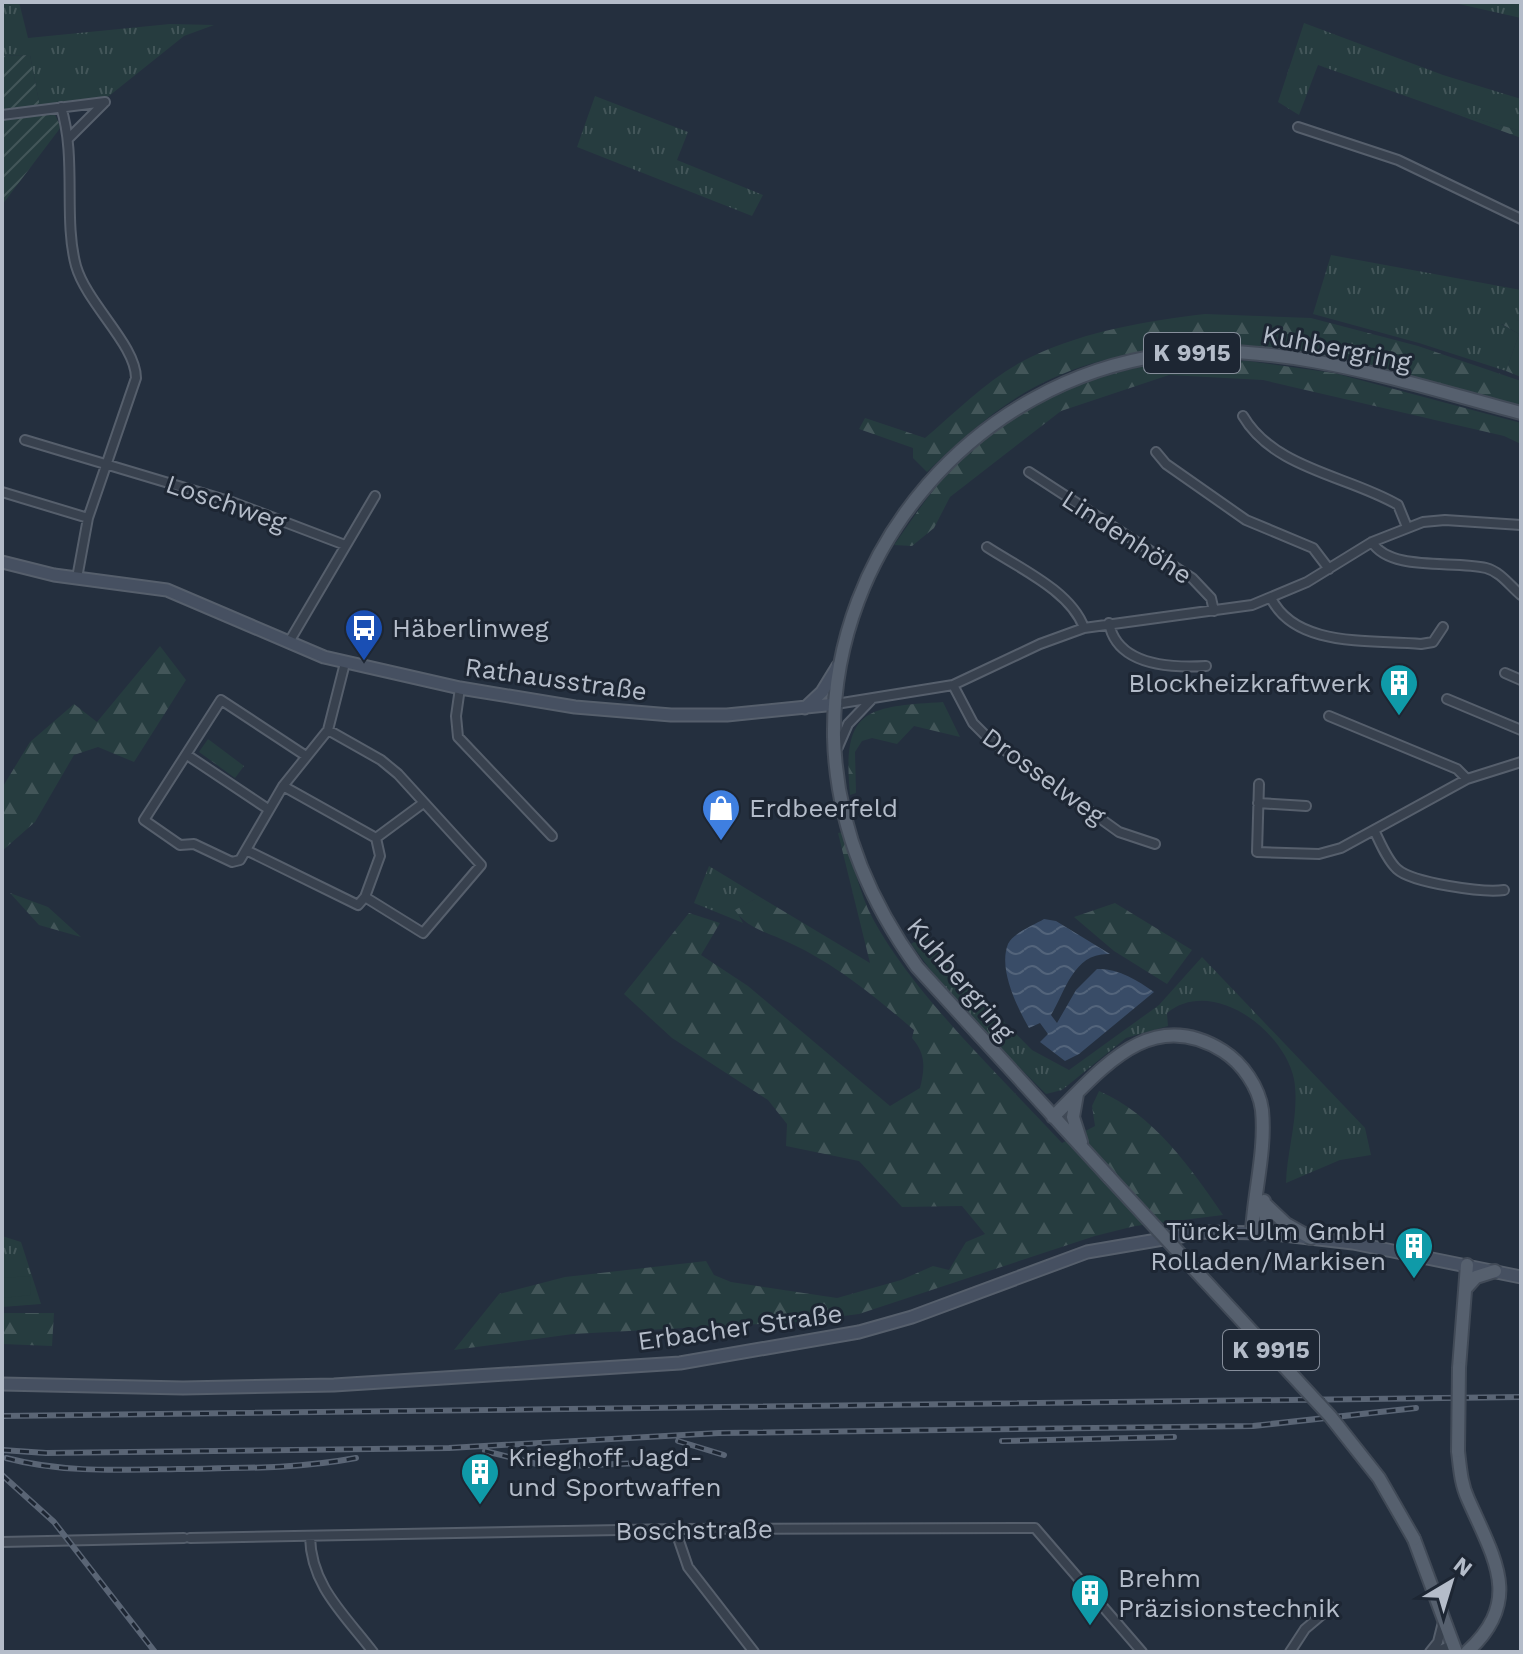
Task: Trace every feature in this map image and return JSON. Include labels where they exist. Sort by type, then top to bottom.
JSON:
[{"type":"main road","name":"Kuhbergring","points":[[1443,1609],[1414,1539],[1360,1451],[1285,1364],[938,993],[890,929],[857,860],[842,806],[836,755],[836,704],[841,661],[850,626],[876,562],[907,508],[930,479],[988,427],[1030,399],[1095,370],[1164,355],[1243,352],[1293,359],[1396,381],[1521,413]]},
{"type":"main road","name":"Rathausstraße","points":[[2,562],[77,578],[167,590],[345,663],[460,688],[637,714],[727,715],[836,704]]},
{"type":"main road","points":[[804,709],[827,685],[841,661]]},
{"type":"main road","points":[[1053,1117],[1126,1048],[1152,1037],[1181,1035],[1209,1042],[1233,1058],[1251,1080],[1262,1107],[1252,1232]]},
{"type":"main road","points":[[1078,1091],[1074,1124],[1088,1155]]},
{"type":"main road","points":[[1258,1183],[1267,1233]]},
{"type":"main road","points":[[1264,1203],[1286,1224],[1311,1238]]},
{"type":"main road","name":"Erbacher Straße","points":[[2,1384],[183,1388],[334,1385],[680,1363],[872,1328],[1087,1252],[1194,1233],[1252,1232],[1311,1238],[1521,1277]]},
{"type":"main road","points":[[1467,1265],[1459,1368],[1458,1451],[1468,1499],[1502,1561],[1508,1581],[1507,1602],[1500,1622],[1467,1652]]},
{"type":"main road","points":[[1464,1291],[1476,1277],[1495,1271]]},
{"type":"main road","points":[[1443,1609],[1455,1648],[1484,1638]]},
{"type":"main road","points":[[1473,1652],[1484,1638]]},
{"type":"street","points":[[2,115],[105,102],[68,139]]},
{"type":"street","points":[[61,107],[68,139],[75,263],[100,314],[136,364],[136,378],[88,518],[77,578]]},
{"type":"street","points":[[1298,127],[1398,160],[1521,219]]},
{"type":"street","points":[[1243,416],[1252,432],[1297,462],[1398,505],[1407,527]]},
{"type":"street","name":"Loschweg","points":[[25,440],[232,502],[345,545]]},
{"type":"street","points":[[1156,452],[1166,464],[1246,520],[1313,548],[1329,569]]},
{"type":"street","name":"Lindenhöhe","points":[[1029,472],[1192,578],[1211,598],[1214,611]]},
{"type":"street","points":[[2,492],[88,518]]},
{"type":"street","points":[[289,642],[375,496]]},
{"type":"street","name":"Lindenhöhe","points":[[836,704],[953,685],[1040,644],[1084,628],[1214,611],[1271,598],[1329,569],[1372,542],[1407,527],[1445,520],[1521,525]]},
{"type":"street","points":[[1372,542],[1388,557],[1487,568],[1502,576],[1521,595]]},
{"type":"street","points":[[987,547],[1067,601],[1079,615],[1084,628]]},
{"type":"street","points":[[1271,598],[1296,628],[1326,635],[1421,644],[1433,642],[1443,627]]},
{"type":"street","points":[[1109,623],[1110,630],[1131,654],[1147,663],[1206,666]]},
{"type":"street","points":[[306,756],[221,700],[144,820],[180,845],[194,844],[232,862],[240,860],[283,786],[328,730],[345,663]]},
{"type":"street","points":[[1516,665],[1508,674],[1521,680]]},
{"type":"street","name":"Drosselweg","points":[[953,685],[973,723],[988,738],[1119,832],[1155,844]]},
{"type":"street","points":[[460,688],[456,716],[458,737],[552,836]]},
{"type":"street","points":[[836,755],[848,724],[872,699]]},
{"type":"street","points":[[1447,699],[1464,701],[1521,730]]},
{"type":"street","points":[[1347,723],[1351,713]]},
{"type":"street","points":[[1329,716],[1457,769],[1467,779]]},
{"type":"street","points":[[328,730],[381,760],[481,865],[423,933],[365,897]]},
{"type":"street","points":[[187,755],[268,809]]},
{"type":"street","points":[[1259,784],[1257,852],[1319,854],[1341,848],[1467,779],[1521,762]]},
{"type":"street","points":[[246,850],[358,905],[365,897],[380,856],[376,838],[283,786]]},
{"type":"street","points":[[1258,803],[1306,806]]},
{"type":"street","points":[[376,838],[422,804]]},
{"type":"street","points":[[1374,830],[1394,866],[1405,874],[1487,892],[1504,890]]},
{"type":"street","name":"Boschstraße","points":[[2,1542],[675,1529],[1035,1528],[1142,1652]]},
{"type":"street","points":[[675,1529],[688,1567],[754,1652]]},
{"type":"street","points":[[310,1537],[311,1562],[316,1578],[373,1652]]},
{"type":"street","points":[[1290,1652],[1305,1629],[1331,1607]]},
{"type":"street","points":[[1430,1652],[1441,1632],[1443,1609]]},
{"type":"street","points":[[1436,1652],[1455,1648]]},
{"type":"green space","points":[[2,2],[19,2],[28,38],[170,24],[214,25],[184,36],[104,100],[40,107],[30,55],[2,56]]},
{"type":"green space","points":[[1450,2],[1521,2],[1521,18]]},
{"type":"green space","points":[[1304,23],[1443,75],[1521,99],[1521,131],[1445,110],[1318,65],[1299,115],[1278,102]]},
{"type":"green space","points":[[30,55],[40,107],[2,111],[2,56]]},
{"type":"green space","points":[[595,96],[688,132],[677,160],[763,195],[752,216],[577,147]]},
{"type":"green space","points":[[1445,110],[1521,131],[1521,138]]},
{"type":"green space","points":[[53,111],[61,127],[2,205],[2,118]]},
{"type":"green space","points":[[1331,255],[1521,290],[1521,320],[1501,324],[1519,334],[1506,371],[1313,314]]},
{"type":"green space","points":[[1205,314],[1311,318],[1418,346],[1521,381],[1521,406],[1347,364],[1287,354],[1226,349],[1167,350],[1109,359],[1035,387],[986,419],[927,472],[913,458],[913,448],[859,429],[865,418],[925,438],[990,382],[1053,347],[1117,328]]},
{"type":"green space","points":[[1521,320],[1521,377],[1506,371],[1519,334],[1500,323]]},
{"type":"green space","points":[[1248,361],[1334,373],[1521,423],[1521,444],[1504,436],[1263,380],[1169,375],[1061,411],[950,497],[934,528],[912,546],[894,545],[936,486],[965,454],[1008,421],[1057,394],[1109,375],[1162,363]]},
{"type":"green space","points":[[160,646],[186,680],[134,762],[98,747],[74,755],[35,822],[2,851],[2,788],[30,742],[74,704],[97,722]]},
{"type":"green space","points":[[943,702],[960,737],[914,726],[897,744],[872,738],[862,741],[855,752],[856,793],[850,795],[850,745],[855,729],[864,718],[894,707]]},
{"type":"green space","points":[[208,739],[244,766],[235,778],[199,752]]},
{"type":"green space","points":[[843,832],[868,909],[890,948],[960,1035],[1062,1143],[1095,1126],[1092,1106],[1099,1091],[1137,1113],[1154,1128],[1184,1161],[1223,1215],[1135,1226],[1095,1236],[859,1314],[797,1322],[573,1334],[454,1350],[499,1294],[565,1277],[706,1261],[714,1275],[731,1282],[837,1298],[901,1280],[933,1266],[949,1270],[966,1242],[985,1234],[962,1206],[902,1207],[859,1161],[786,1146],[787,1124],[768,1100],[672,1038],[624,994],[689,913],[720,923],[701,955],[748,986],[890,1106],[920,1088],[923,1062],[912,1038],[914,1030],[834,968],[750,925],[735,910],[755,899],[755,894],[870,963],[838,833]]},
{"type":"green space","points":[[709,866],[755,894],[755,899],[736,910],[743,923],[694,903]]},
{"type":"green space","points":[[10,893],[48,907],[81,937],[39,925]]},
{"type":"green space","points":[[1115,903],[1192,950],[1167,984],[1114,951],[1074,917]]},
{"type":"green space","points":[[925,935],[1032,1050],[1069,1070],[1159,1005],[1202,957],[1365,1128],[1371,1155],[1340,1160],[1286,1183],[1295,1105],[1294,1079],[1288,1061],[1276,1043],[1244,1014],[1204,1001],[1185,1003],[1167,1013],[1168,1026],[1126,1038],[1062,1090],[1046,1094],[958,1006],[911,944]]},
{"type":"green space","points":[[2,1236],[21,1242],[41,1304],[2,1307]]},
{"type":"green space","points":[[30,1276],[31,1295],[2,1298],[2,1278]]},
{"type":"green space","points":[[2,1313],[54,1313],[52,1346],[2,1344]]},
{"type":"water","points":[[1044,919],[1056,921],[1110,954],[1098,955],[1079,966],[1051,1015],[1057,1023],[1076,990],[1097,969],[1120,973],[1154,992],[1079,1054],[1065,1061],[1040,1042],[1048,1034],[1040,1023],[1029,1028],[1014,999],[1005,965],[1011,940]]},
{"type":"railway","points":[[2,1416],[1521,1397]]},
{"type":"railway","points":[[2,1450],[46,1453],[449,1448],[719,1433],[1253,1426],[1416,1408]]},
{"type":"railway","points":[[1002,1441],[1174,1437]]},
{"type":"railway","points":[[678,1441],[724,1455]]},
{"type":"railway","points":[[485,1451],[541,1465]]},
{"type":"railway","points":[[6,1458],[49,1466],[113,1470],[267,1467],[356,1458]]},
{"type":"railway","points":[[565,1466],[668,1462]]},
{"type":"railway","points":[[2,1475],[54,1522],[155,1652]]},
{"type":"place","name":"Häberlinweg","points":[[364,662]]},
{"type":"place","name":"Blockheizkraftwerk","points":[[1399,717]]},
{"type":"place","name":"Erdbeerfeld","points":[[721,842]]},
{"type":"place","name":"Türck-Ulm GmbH Rolladen/Markisen","points":[[1414,1280]]},
{"type":"place","name":"Krieghoff Jagd- und Sportwaffen","points":[[480,1506]]},
{"type":"place","name":"Brehm Präzisionstechnik","points":[[1090,1627]]}]
